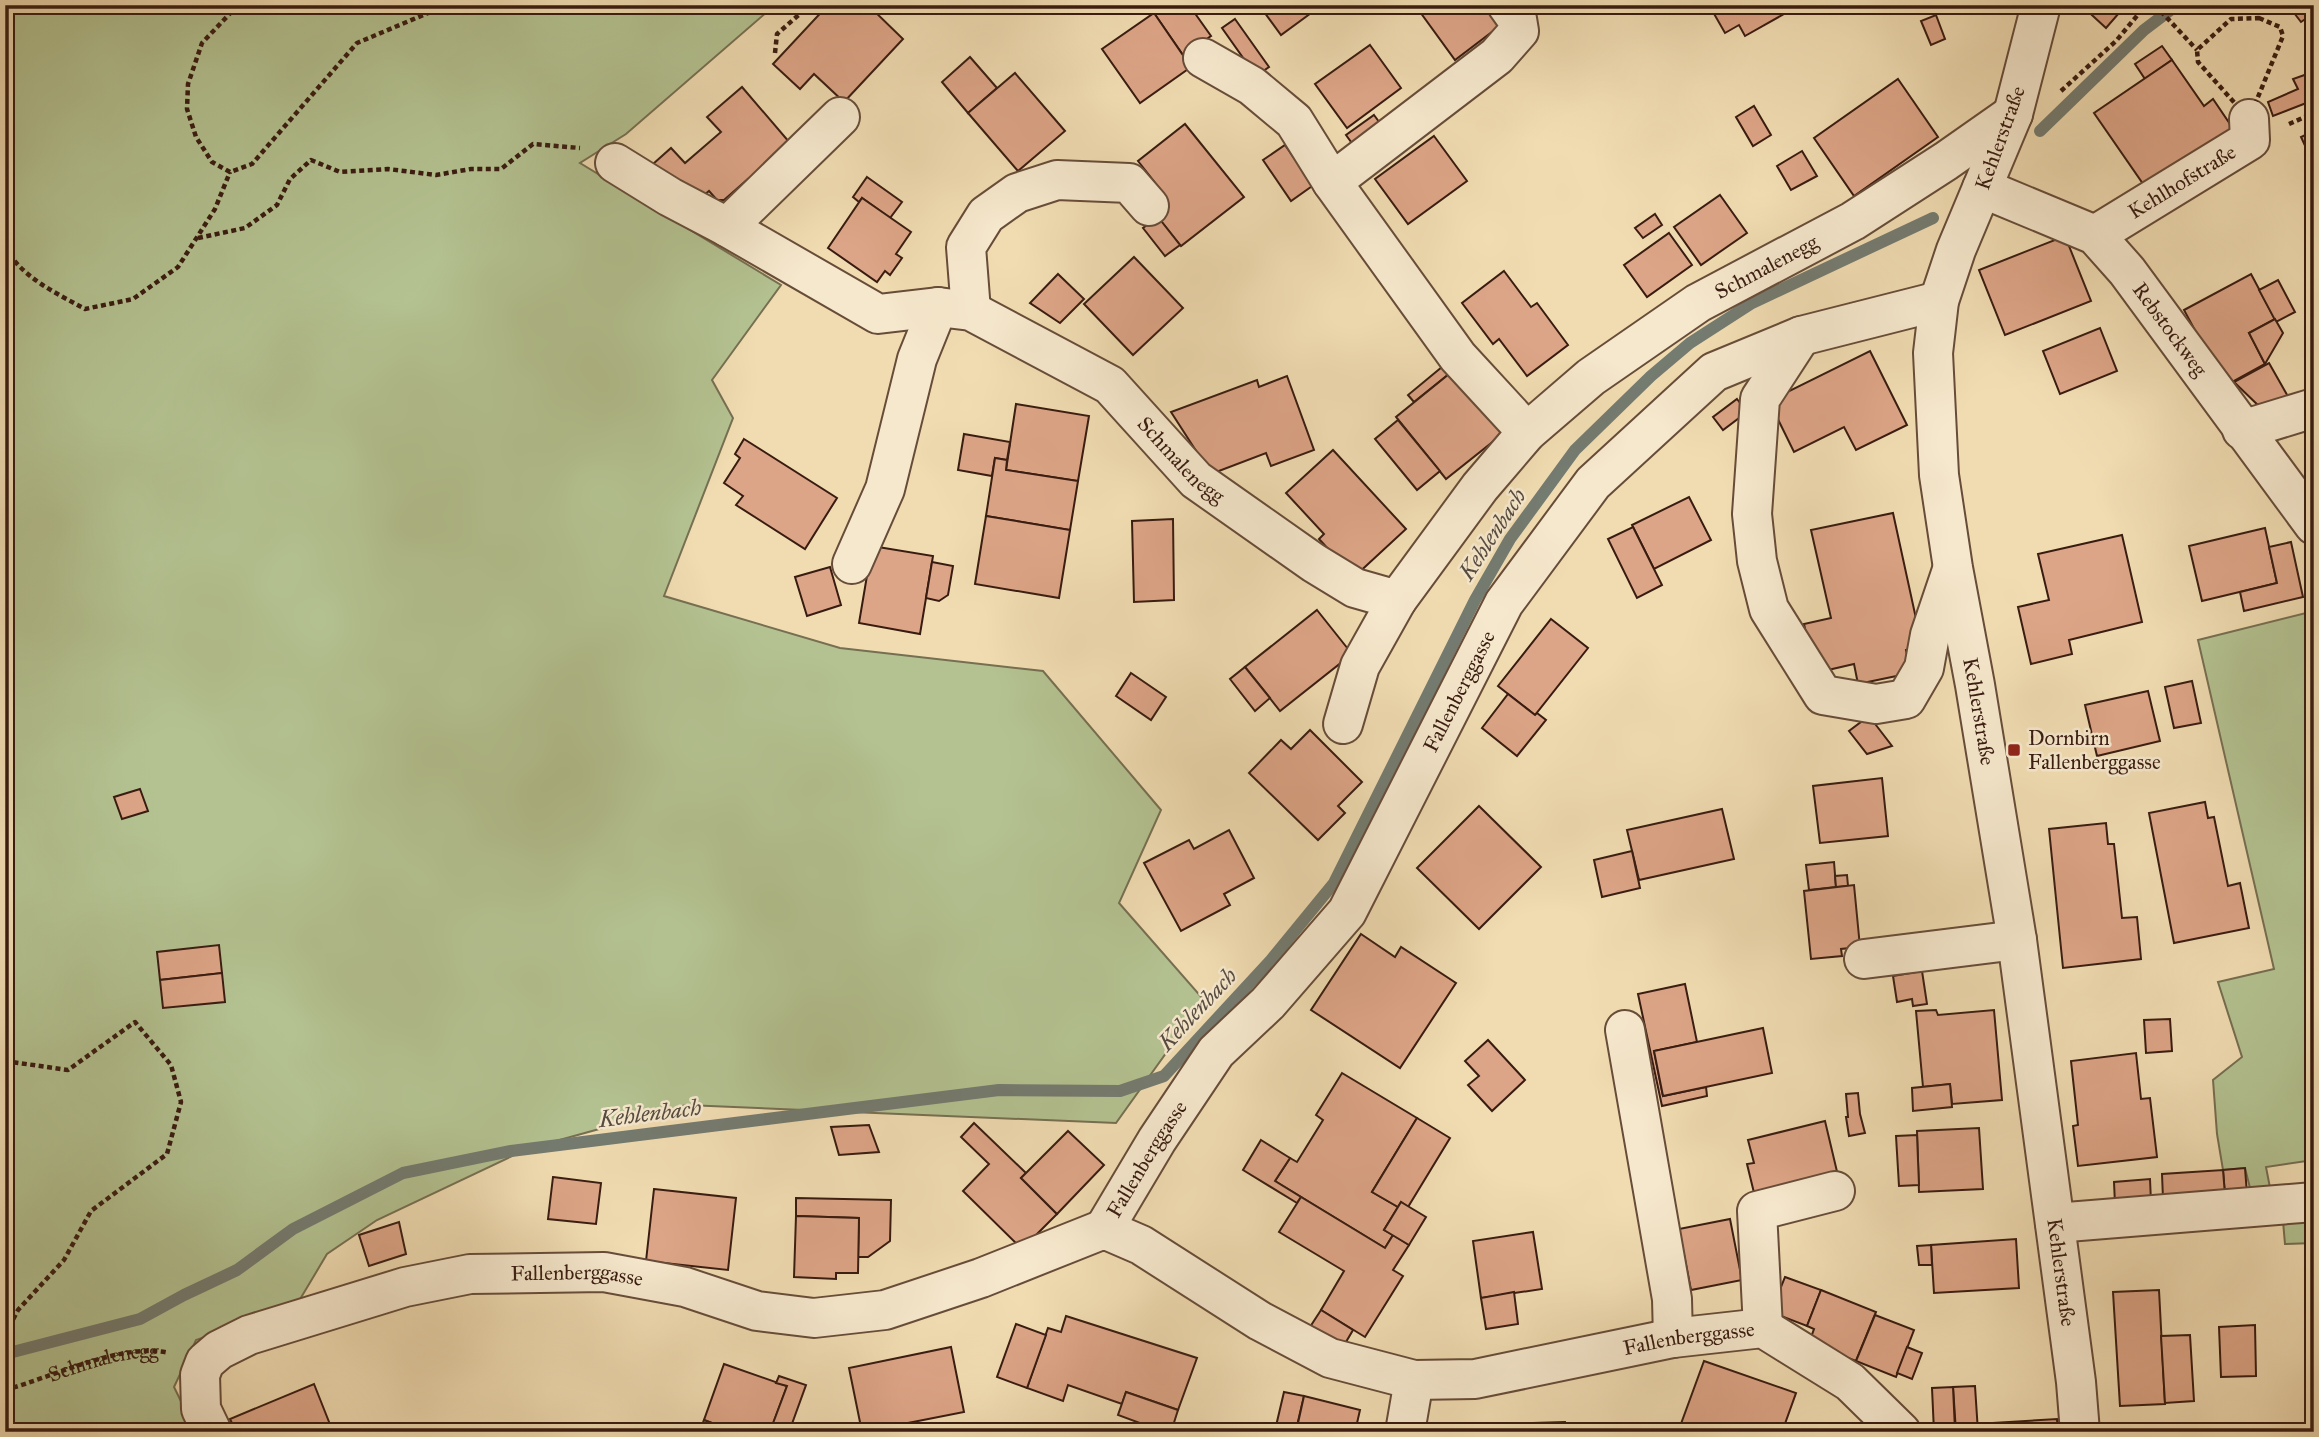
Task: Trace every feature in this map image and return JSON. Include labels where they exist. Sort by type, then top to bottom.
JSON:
[{"type":"street","points":[[1332,182],[1496,55],[1519,31],[1517,19],[1507,5]]},
{"type":"street","name":"Kehlerstraße","points":[[2041,5],[2013,114],[1956,250],[1939,302],[1933,353],[1939,475],[2017,940],[2076,1382],[2080,1432]]},
{"type":"street","points":[[1203,58],[1252,86],[1294,121],[1332,182],[1458,357],[1527,432]]},
{"type":"street","name":"Schmalenegg","points":[[1343,724],[1360,666],[1397,600],[1480,487],[1527,432],[1591,377],[1698,303],[1853,221],[1946,162],[2013,114]]},
{"type":"street","points":[[727,227],[840,117]]},
{"type":"street","name":"Kehlhofstraße","points":[[2095,235],[2250,140],[2249,119]]},
{"type":"street","points":[[615,163],[670,197],[878,314],[955,309]]},
{"type":"street","points":[[852,564],[885,489],[917,359],[955,309],[967,247],[986,215],[1017,193],[1057,180],[1129,183],[1149,205]]},
{"type":"street","name":"Rebstockweg","points":[[1982,188],[2095,235],[2127,271],[2314,525]]},
{"type":"street","name":"Fallenberggasse","points":[[205,1362],[219,1350],[249,1335],[405,1287],[470,1274],[604,1272],[685,1287],[757,1311],[814,1318],[886,1310],[981,1278],[1104,1230],[1157,1140],[1216,1052],[1268,1003],[1347,912],[1504,603],[1593,483],[1714,372],[1801,336],[1939,302]]},
{"type":"street","name":"Schmalenegg","points":[[955,309],[1110,385],[1196,480],[1314,563],[1355,588],[1397,600]]},
{"type":"street","points":[[1801,336],[1760,400],[1752,514],[1757,561],[1769,609],[1823,695],[1876,704],[1906,699],[1924,668],[1930,635],[1953,568]]},
{"type":"street","points":[[2242,430],[2314,408]]},
{"type":"street","points":[[1864,959],[2017,940]]},
{"type":"street","points":[[1625,1030],[1672,1299],[1673,1338]]},
{"type":"street","points":[[1763,1328],[1757,1211],[1835,1191]]},
{"type":"street","points":[[2055,1223],[2314,1202]]},
{"type":"street","name":"Fallenberggasse","points":[[1104,1230],[1141,1245],[1260,1321],[1330,1358],[1414,1380],[1475,1379],[1673,1338],[1763,1328],[1850,1382],[1901,1432]]},
{"type":"street","points":[[205,1362],[200,1375],[201,1409],[212,1432]]},
{"type":"street","points":[[1405,1432],[1414,1380]]},
{"type":"path","points":[[230,172],[212,162],[196,137],[187,109],[188,84],[202,43],[238,5]]},
{"type":"path","points":[[5,247],[13,262],[51,290],[85,309],[133,299],[178,267],[215,209],[230,172],[252,164],[357,43],[428,13],[470,5]]},
{"type":"path","points":[[775,53],[777,34],[810,5]]},
{"type":"path","points":[[2013,114],[2051,100],[2116,41],[2146,5]]},
{"type":"path","points":[[2157,7],[2197,50],[2198,62],[2249,119],[2283,36],[2280,27],[2259,18],[2231,19],[2197,50]]},
{"type":"path","points":[[198,238],[245,228],[277,205],[290,179],[311,160],[340,173],[388,169],[436,176],[471,169],[501,169],[533,144],[598,151],[615,163]]},
{"type":"path","points":[[5,1061],[68,1070],[135,1022],[170,1066],[181,1102],[167,1154],[91,1211],[64,1260],[18,1310],[5,1335]]},
{"type":"path","name":"Schmalenegg","points":[[5,1390],[127,1352],[152,1349],[205,1362]]},
{"type":"green space","points":[[5,5],[775,5],[626,134],[580,163],[781,285],[712,380],[733,418],[664,596],[840,648],[1043,671],[1161,810],[1119,903],[1204,1000],[1116,1123],[686,1105],[527,1149],[377,1220],[327,1254],[296,1306],[196,1340],[174,1387],[196,1432],[5,1432]]},
{"type":"green space","points":[[2314,611],[2314,1160],[2266,1167],[2271,1193],[2252,1196],[2245,1168],[2223,1170],[2217,1134],[2213,1080],[2242,1057],[2218,982],[2274,969],[2198,640]]},
{"type":"green space","points":[[2314,1217],[2314,1243],[2285,1244],[2283,1221]]},
{"type":"building","points":[[828,5],[868,5],[903,39],[844,102],[814,74],[800,89],[773,64]]},
{"type":"building","points":[[1165,5],[1189,5],[1211,36],[1183,55],[1154,13]]},
{"type":"building","points":[[1259,5],[1322,5],[1281,35]]},
{"type":"building","points":[[1415,5],[1493,5],[1505,22],[1455,60]]},
{"type":"building","points":[[1709,5],[1800,5],[1745,36],[1739,25],[1725,33]]},
{"type":"building","points":[[2081,5],[2126,5],[2106,28]]},
{"type":"building","points":[[2288,5],[2314,5],[2314,13],[2301,22]]},
{"type":"building","points":[[1154,13],[1191,67],[1140,103],[1102,49]]},
{"type":"building","points":[[1936,15],[1945,39],[1931,45],[1921,21]]},
{"type":"building","points":[[1235,19],[1269,67],[1256,76],[1222,28]]},
{"type":"building","points":[[1370,45],[1401,88],[1347,128],[1315,84]]},
{"type":"building","points":[[2162,46],[2172,60],[2145,79],[2135,64]]},
{"type":"building","points":[[970,57],[997,88],[968,113],[942,82]]},
{"type":"building","points":[[2172,60],[2204,106],[2213,99],[2234,130],[2148,191],[2094,113]]},
{"type":"building","points":[[2313,72],[2314,100],[2273,116],[2268,102],[2298,89],[2293,79]]},
{"type":"building","points":[[1015,73],[1065,131],[1018,171],[968,113]]},
{"type":"building","points":[[1898,79],[1938,137],[1854,196],[1814,138]]},
{"type":"building","points":[[742,87],[790,143],[752,184],[748,179],[724,200],[717,200],[709,191],[697,201],[653,164],[671,148],[685,163],[721,132],[707,117]]},
{"type":"building","points":[[1754,106],[1771,135],[1753,146],[1736,117]]},
{"type":"building","points":[[1374,115],[1385,130],[1357,150],[1346,135]]},
{"type":"building","points":[[1185,124],[1244,197],[1181,246],[1149,206],[1164,194],[1138,161]]},
{"type":"building","points":[[2314,131],[2314,165],[2301,137]]},
{"type":"building","points":[[1434,136],[1467,181],[1408,224],[1375,179]]},
{"type":"building","points":[[1285,145],[1315,184],[1291,201],[1263,160]]},
{"type":"building","points":[[1802,151],[1817,176],[1791,190],[1777,166]]},
{"type":"building","points":[[867,177],[902,202],[890,218],[862,198],[859,202],[853,197]]},
{"type":"building","points":[[1720,195],[1747,233],[1701,265],[1674,227]]},
{"type":"building","points":[[862,198],[911,232],[896,254],[902,258],[890,275],[885,271],[877,282],[828,248]]},
{"type":"building","points":[[1655,214],[1662,225],[1643,238],[1635,228]]},
{"type":"building","points":[[1158,217],[1180,245],[1165,256],[1143,228]]},
{"type":"building","points":[[1669,233],[1692,265],[1647,297],[1624,265]]},
{"type":"building","points":[[2065,236],[2091,301],[2005,335],[1979,270]]},
{"type":"building","points":[[1134,257],[1183,308],[1133,355],[1084,304]]},
{"type":"building","points":[[1504,271],[1531,307],[1537,303],[1568,345],[1527,376],[1499,339],[1493,344],[1462,303]]},
{"type":"building","points":[[1058,274],[1084,299],[1060,323],[1030,303]]},
{"type":"building","points":[[2251,274],[2275,319],[2249,333],[2265,364],[2225,386],[2184,310]]},
{"type":"building","points":[[2278,280],[2295,312],[2276,322],[2259,290]]},
{"type":"building","points":[[2275,319],[2283,333],[2265,364],[2249,333]]},
{"type":"building","points":[[2100,328],[2117,371],[2060,394],[2043,351]]},
{"type":"building","points":[[1870,351],[1907,425],[1856,450],[1844,427],[1794,452],[1769,401]]},
{"type":"building","points":[[1448,362],[1454,370],[1414,402],[1408,395]]},
{"type":"building","points":[[2269,363],[2290,400],[2262,409],[2234,382]]},
{"type":"building","points":[[1454,370],[1505,432],[1446,479],[1396,417]]},
{"type":"building","points":[[1287,376],[1314,450],[1271,466],[1266,453],[1211,474],[1171,412],[1257,380],[1259,387]]},
{"type":"building","points":[[1737,399],[1747,412],[1723,430],[1713,417]]},
{"type":"building","points":[[1016,404],[1089,416],[1078,481],[1006,470]]},
{"type":"building","points":[[1398,420],[1440,471],[1417,490],[1375,439]]},
{"type":"building","points":[[964,434],[1010,442],[1007,460],[995,458],[992,476],[958,470]]},
{"type":"building","points":[[744,439],[837,498],[805,549],[736,505],[743,496],[724,483],[740,458],[735,454]]},
{"type":"building","points":[[1333,450],[1406,529],[1354,577],[1319,539],[1324,534],[1286,493]]},
{"type":"building","points":[[995,458],[1007,460],[1006,470],[1078,481],[1070,530],[986,516]]},
{"type":"building","points":[[1689,497],[1711,540],[1654,569],[1632,525]]},
{"type":"building","points":[[1893,513],[1922,646],[1906,650],[1911,673],[1858,684],[1854,664],[1815,673],[1804,624],[1831,618],[1811,530]]},
{"type":"building","points":[[986,516],[1070,530],[1059,598],[975,584]]},
{"type":"building","points":[[1173,519],[1174,600],[1134,602],[1132,521]]},
{"type":"building","points":[[1633,527],[1662,585],[1637,598],[1608,539]]},
{"type":"building","points":[[2265,528],[2277,583],[2202,601],[2189,546]]},
{"type":"building","points":[[2122,535],[2142,622],[2069,640],[2072,654],[2031,664],[2018,607],[2049,600],[2038,554]]},
{"type":"building","points":[[2291,542],[2303,597],[2244,611],[2240,592],[2277,583],[2269,547]]},
{"type":"building","points":[[872,546],[933,556],[920,634],[859,623]]},
{"type":"building","points":[[932,562],[953,566],[948,595],[939,601],[926,598]]},
{"type":"building","points":[[830,567],[841,605],[807,616],[795,577]]},
{"type":"building","points":[[1317,610],[1352,654],[1280,711],[1245,667]]},
{"type":"building","points":[[1551,619],[1588,648],[1535,715],[1498,686]]},
{"type":"building","points":[[1245,667],[1270,698],[1255,711],[1230,679]]},
{"type":"building","points":[[1131,673],[1166,697],[1151,720],[1116,696]]},
{"type":"building","points":[[2192,681],[2201,723],[2174,728],[2165,687]]},
{"type":"building","points":[[2148,691],[2160,741],[2097,756],[2085,705]]},
{"type":"building","points":[[1508,694],[1546,720],[1517,756],[1482,728]]},
{"type":"building","points":[[1869,716],[1892,746],[1867,754],[1849,731]]},
{"type":"building","points":[[1310,730],[1362,782],[1338,806],[1345,813],[1318,840],[1249,773],[1281,740],[1291,749]]},
{"type":"building","points":[[1882,778],[1888,836],[1820,843],[1813,786]]},
{"type":"building","points":[[140,789],[148,811],[122,819],[114,797]]},
{"type":"building","points":[[2205,802],[2208,818],[2214,817],[2228,886],[2240,883],[2249,928],[2174,943],[2149,813]]},
{"type":"building","points":[[1479,806],[1541,867],[1479,929],[1417,868]]},
{"type":"building","points":[[1722,809],[1734,859],[1639,880],[1627,830]]},
{"type":"building","points":[[2106,823],[2108,844],[2114,844],[2122,918],[2137,917],[2141,959],[2063,968],[2049,829]]},
{"type":"building","points":[[1229,830],[1254,878],[1224,894],[1230,905],[1181,931],[1144,863],[1189,840],[1194,849]]},
{"type":"building","points":[[1632,851],[1640,888],[1602,897],[1594,860]]},
{"type":"building","points":[[1834,862],[1836,887],[1809,890],[1806,865]]},
{"type":"building","points":[[1847,875],[1848,886],[1836,887],[1835,876]]},
{"type":"building","points":[[1854,885],[1860,947],[1841,949],[1842,956],[1811,959],[1804,891]]},
{"type":"building","points":[[1361,934],[1395,957],[1401,947],[1456,983],[1400,1068],[1311,1010]]},
{"type":"building","points":[[219,945],[222,973],[160,980],[157,952]]},
{"type":"building","points":[[1922,971],[1927,1004],[1913,1006],[1912,999],[1897,1002],[1893,976]]},
{"type":"building","points":[[222,973],[225,1002],[163,1008],[160,980]]},
{"type":"building","points":[[1685,984],[1697,1042],[1654,1051],[1663,1096],[1706,1087],[1707,1096],[1662,1106],[1638,994]]},
{"type":"building","points":[[1936,1010],[1938,1015],[1994,1010],[2002,1100],[1952,1104],[1950,1084],[1923,1087],[1916,1011]]},
{"type":"building","points":[[2170,1019],[2172,1051],[2146,1053],[2144,1020]]},
{"type":"building","points":[[1763,1028],[1772,1073],[1663,1096],[1654,1051]]},
{"type":"building","points":[[1488,1040],[1525,1080],[1492,1111],[1468,1085],[1479,1076],[1465,1061]]},
{"type":"building","points":[[2136,1053],[2141,1099],[2150,1098],[2157,1157],[2078,1166],[2073,1126],[2078,1125],[2071,1061]]},
{"type":"building","points":[[1342,1073],[1417,1118],[1372,1192],[1398,1207],[1384,1230],[1393,1235],[1385,1248],[1275,1181],[1290,1158],[1297,1162],[1323,1120],[1316,1115]]},
{"type":"building","points":[[1950,1084],[1952,1107],[1913,1111],[1912,1088]]},
{"type":"building","points":[[1858,1093],[1865,1133],[1849,1136],[1846,1094]]},
{"type":"building","points":[[1417,1118],[1450,1138],[1408,1207],[1401,1202],[1398,1207],[1372,1192]]},
{"type":"building","points":[[1825,1121],[1839,1180],[1756,1201],[1747,1164],[1754,1163],[1748,1140]]},
{"type":"building","points":[[974,1123],[1026,1173],[1021,1178],[1057,1214],[1022,1249],[963,1191],[989,1164],[961,1137]]},
{"type":"building","points":[[869,1125],[879,1152],[839,1155],[831,1127]]},
{"type":"building","points":[[1979,1128],[1983,1189],[1919,1192],[1917,1131]]},
{"type":"building","points":[[1068,1131],[1104,1165],[1057,1214],[1021,1178]]},
{"type":"building","points":[[1917,1135],[1919,1185],[1899,1186],[1896,1136]]},
{"type":"building","points":[[1261,1140],[1290,1158],[1275,1181],[1301,1197],[1297,1203],[1243,1170]]},
{"type":"building","points":[[2245,1168],[2247,1194],[2225,1195],[2223,1170]]},
{"type":"building","points":[[2223,1170],[2225,1195],[2163,1199],[2162,1174]]},
{"type":"building","points":[[553,1177],[601,1183],[596,1224],[548,1219]]},
{"type":"building","points":[[2150,1179],[2151,1202],[2115,1204],[2114,1182]]},
{"type":"building","points":[[654,1189],[736,1198],[728,1270],[646,1261]]},
{"type":"building","points":[[1301,1197],[1385,1248],[1393,1235],[1409,1245],[1393,1270],[1403,1276],[1365,1337],[1321,1310],[1344,1271],[1279,1232]]},
{"type":"building","points":[[796,1198],[891,1200],[890,1241],[868,1257],[858,1257],[859,1218],[796,1216]]},
{"type":"building","points":[[1401,1202],[1426,1217],[1409,1245],[1384,1230]]},
{"type":"building","points":[[796,1216],[859,1218],[858,1273],[836,1273],[836,1279],[794,1277]]},
{"type":"building","points":[[1730,1219],[1742,1280],[1691,1290],[1679,1229]]},
{"type":"building","points":[[399,1222],[406,1254],[369,1266],[359,1235]]},
{"type":"building","points":[[1533,1232],[1542,1289],[1481,1298],[1473,1241]]},
{"type":"building","points":[[2016,1239],[2019,1288],[1934,1293],[1931,1245]]},
{"type":"building","points":[[1931,1245],[1932,1265],[1919,1265],[1917,1246]]},
{"type":"building","points":[[1785,1277],[1821,1290],[1807,1326],[1771,1312]]},
{"type":"building","points":[[1821,1290],[1876,1312],[1856,1361],[1809,1343],[1814,1329],[1807,1326]]},
{"type":"building","points":[[2159,1290],[2165,1404],[2120,1406],[2113,1292]]},
{"type":"building","points":[[1514,1292],[1518,1324],[1486,1329],[1481,1298]]},
{"type":"building","points":[[1321,1310],[1353,1330],[1343,1347],[1310,1327]]},
{"type":"building","points":[[1875,1315],[1914,1330],[1896,1377],[1856,1361]]},
{"type":"building","points":[[1066,1316],[1197,1358],[1178,1410],[1126,1392],[1122,1404],[1068,1385],[1063,1401],[1027,1388],[1048,1328],[1061,1332]]},
{"type":"building","points":[[1016,1324],[1046,1335],[1027,1388],[997,1377]]},
{"type":"building","points":[[2255,1325],[2256,1376],[2221,1377],[2219,1327]]},
{"type":"building","points":[[2190,1335],[2194,1401],[2165,1403],[2161,1336]]},
{"type":"building","points":[[951,1347],[964,1412],[862,1432],[849,1368]]},
{"type":"building","points":[[1907,1347],[1922,1353],[1912,1379],[1897,1373]]},
{"type":"building","points":[[1704,1361],[1796,1393],[1782,1432],[1678,1432]]},
{"type":"building","points":[[724,1364],[787,1386],[770,1432],[735,1432],[704,1420]]},
{"type":"building","points":[[779,1376],[806,1385],[789,1432],[772,1426],[787,1386],[776,1383]]},
{"type":"building","points":[[314,1384],[333,1432],[236,1432],[230,1419]]},
{"type":"building","points":[[1975,1386],[1978,1432],[1956,1432],[1953,1387]]},
{"type":"building","points":[[1953,1387],[1955,1430],[1934,1432],[1932,1388]]},
{"type":"building","points":[[1126,1392],[1178,1410],[1171,1432],[1164,1432],[1118,1415]]},
{"type":"building","points":[[1284,1392],[1304,1396],[1296,1430],[1276,1426]]},
{"type":"building","points":[[1304,1396],[1360,1410],[1355,1432],[1296,1432]]},
{"type":"building","points":[[2057,1419],[2058,1432],[1978,1432],[1977,1424]]},
{"type":"building","points":[[704,1420],[735,1432],[699,1432]]},
{"type":"building","points":[[1565,1422],[1566,1432],[1468,1432],[1468,1425]]},
{"type":"building","points":[[910,1423],[912,1432],[877,1432],[877,1429]]},
{"type":"building","points":[[2176,1427],[2176,1432],[2117,1432],[2117,1428]]},
{"type":"waterway","name":"Kehlenbach","points":[[2040,131],[2144,30],[2177,5]]},
{"type":"waterway","name":"Kehlenbach","points":[[5,1354],[140,1319],[237,1270],[293,1229],[403,1173],[511,1151],[999,1090],[1120,1091],[1164,1076],[1271,960],[1334,883],[1475,600],[1510,539],[1575,450],[1651,376],[1690,343],[1752,303],[1933,218]]},
{"type":"place","name":"Dornbirn Fallenberggasse","points":[[2014,750]]}]
